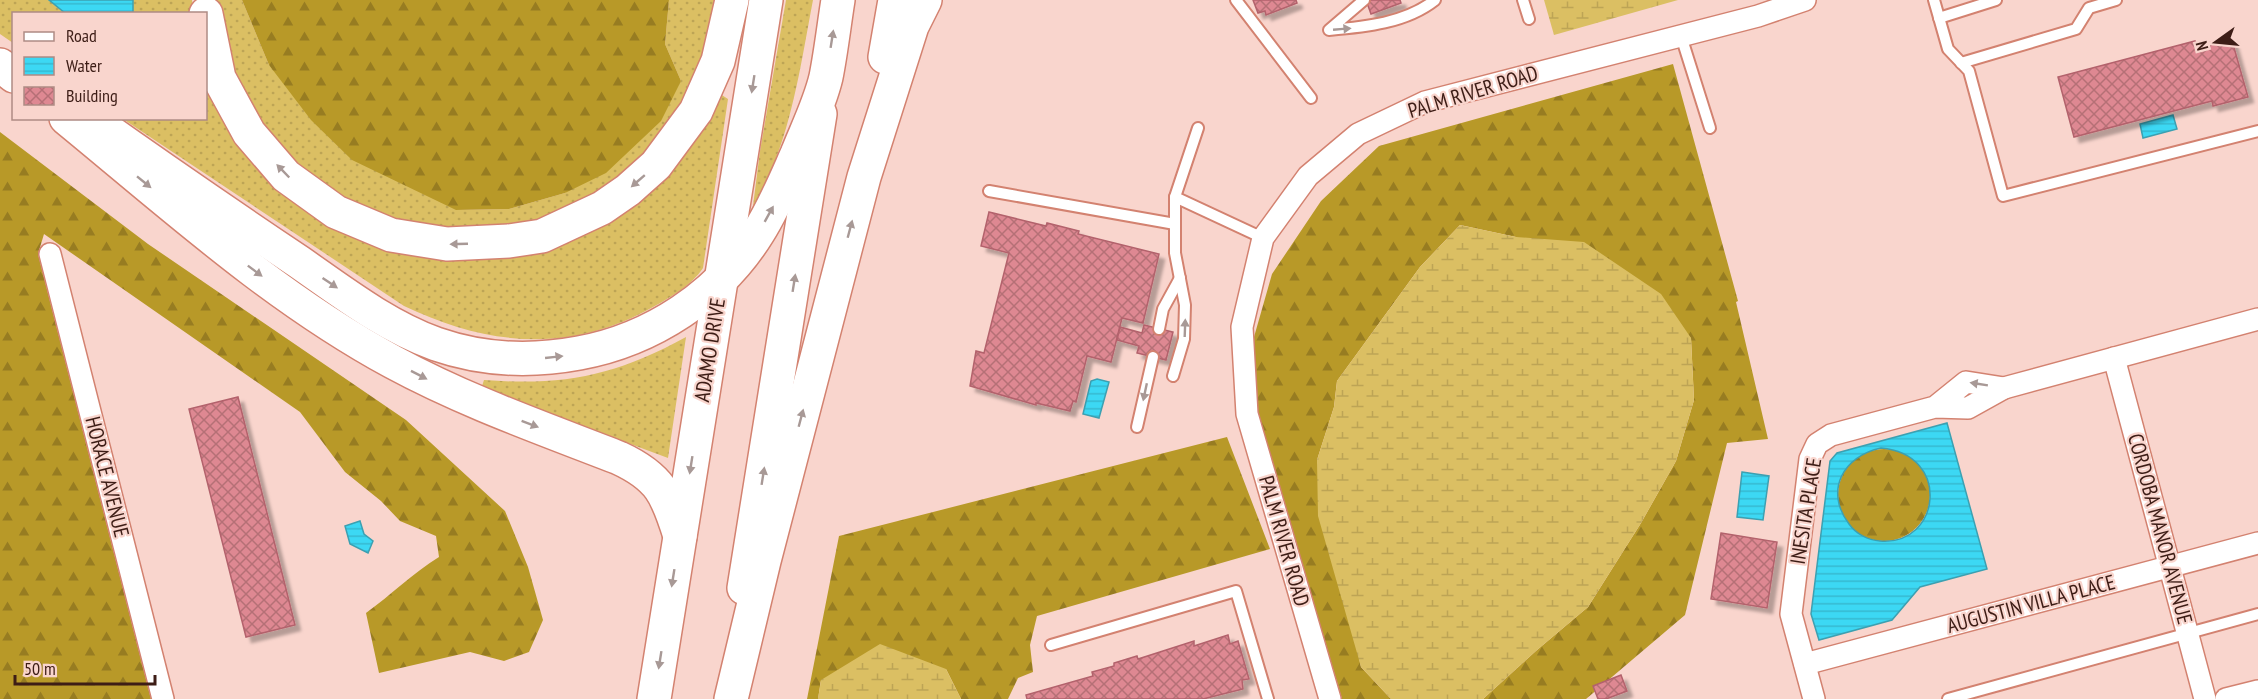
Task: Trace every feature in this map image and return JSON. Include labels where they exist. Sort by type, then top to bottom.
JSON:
[{"type":"main road","points":[[207,23],[219,78],[249,133],[286,176],[336,212],[391,235],[447,244],[509,242],[542,236],[602,208],[628,190],[656,165],[696,111],[718,61],[732,0]]},
{"type":"main road","name":"ADAMO DRIVE","points":[[654,699],[766,0]]},
{"type":"main road","points":[[726,699],[838,0]]},
{"type":"main road","points":[[864,177],[896,0]]},
{"type":"main road","points":[[731,699],[764,561],[864,177],[912,26],[925,0]]},
{"type":"main road","points":[[0,65],[12,74]]},
{"type":"main road","points":[[93,120],[383,319],[410,333],[465,353],[516,359],[538,359],[587,352],[618,344],[644,333],[675,316],[722,278],[757,235],[771,210],[807,131],[825,78]]},
{"type":"main road","points":[[68,120],[208,235],[279,289],[347,335],[392,362],[476,403],[641,468],[655,480],[664,494],[680,536]]},
{"type":"street","name":"PALM RIVER ROAD","points":[[1330,699],[1247,414],[1242,327],[1263,238],[1308,176],[1358,134],[1425,102],[1758,16],[1805,0]]},
{"type":"street","name":"HORACE AVENUE","points":[[50,254],[163,699]]},
{"type":"street","name":"INESITA PLACE","points":[[1814,699],[1791,614],[1810,459],[1817,444],[1831,435],[1935,407],[1968,408],[2004,388],[2258,319]]},
{"type":"street","name":"CORDOBA MANOR AVENUE","points":[[2114,358],[2205,699]]},
{"type":"street","name":"AUGUSTIN VILLA PLACE","points":[[1804,664],[2258,543]]},
{"type":"street","points":[[2226,699],[2258,691]]},
{"type":"lane","points":[[1236,0],[1311,98]]},
{"type":"lane","points":[[1364,0],[1329,30],[1374,26],[1425,8],[1435,0]]},
{"type":"lane","points":[[1523,0],[1529,19]]},
{"type":"lane","points":[[1934,0],[1948,49],[1969,71],[2003,196],[2258,131]]},
{"type":"lane","points":[[1939,18],[1996,0]]},
{"type":"lane","points":[[1961,63],[2076,29],[2089,8],[2116,0]]},
{"type":"lane","points":[[1681,36],[1710,128]]},
{"type":"lane","points":[[1173,376],[1184,339],[1185,305],[1175,253],[1175,197],[1198,128]]},
{"type":"lane","points":[[989,191],[1175,224]]},
{"type":"lane","points":[[1175,197],[1263,238]]},
{"type":"lane","points":[[1159,329],[1163,309],[1180,278]]},
{"type":"lane","points":[[1137,427],[1153,357]]},
{"type":"lane","points":[[1051,645],[1236,591],[1268,699]]},
{"type":"lane","points":[[1948,699],[2258,614]]},
{"type":"green space","points":[[0,0],[49,0],[64,12],[12,12],[12,42],[0,34]]},
{"type":"green space","points":[[133,0],[192,0],[194,12],[133,12]]},
{"type":"green space","points":[[210,0],[242,0],[269,65],[457,210],[509,209],[565,193],[681,81],[665,44],[669,0],[724,0],[694,100],[625,181],[544,223],[468,237],[370,217],[287,164],[229,80]]},
{"type":"green space","points":[[242,0],[669,0],[665,44],[681,81],[661,121],[606,173],[565,193],[509,209],[456,210],[352,160],[311,120],[269,65]]},
{"type":"green space","points":[[786,0],[813,0],[797,86],[780,149],[761,194],[753,206],[760,151]]},
{"type":"green space","points":[[1544,0],[1678,0],[1554,35]]},
{"type":"green space","points":[[1673,64],[1738,301],[1736,302],[1768,439],[1727,443],[1685,615],[1586,699],[1483,699],[1588,607],[1641,523],[1676,461],[1694,400],[1691,338],[1516,237],[1460,225],[1420,267],[1337,381],[1334,407],[1317,460],[1361,667],[1391,699],[1342,699],[1257,412],[1254,337],[1272,274],[1321,201],[1379,146]]},
{"type":"green space","points":[[207,73],[339,225],[548,241],[714,90],[728,99],[703,268],[674,295],[622,322],[591,332],[560,338],[529,339],[467,330],[404,306],[125,120],[207,120]]},
{"type":"green space","points":[[0,132],[148,244],[406,420],[505,511],[528,567],[543,620],[529,652],[504,661],[470,652],[379,673],[366,613],[439,557],[436,536],[400,521],[381,501],[345,472],[300,412],[44,234],[38,254],[151,699],[0,699]]},
{"type":"green space","points":[[1460,225],[1516,237],[1584,242],[1661,294],[1691,338],[1694,400],[1676,461],[1641,523],[1588,607],[1483,699],[1391,699],[1361,667],[1318,516],[1317,460],[1334,407],[1337,381],[1420,267]]},
{"type":"green space","points":[[686,337],[668,458],[483,389],[482,386],[484,380],[539,381],[588,375],[636,361]]},
{"type":"green space","points":[[1227,437],[1270,549],[1037,616],[1030,645],[1033,672],[1018,678],[1008,699],[961,699],[946,669],[821,680],[818,699],[807,699],[839,536]]},
{"type":"green space","points":[[1884,449],[1902,452],[1917,462],[1927,477],[1930,495],[1927,513],[1917,528],[1902,538],[1884,541],[1866,538],[1851,528],[1841,513],[1838,495],[1841,477],[1851,462],[1866,452]]},
{"type":"green space","points":[[880,644],[946,669],[961,699],[818,699],[821,680]]},
{"type":"water","points":[[49,0],[133,0],[133,12],[64,12]]},
{"type":"water","points":[[2173,115],[2177,129],[2143,138],[2140,124]]},
{"type":"water","points":[[1097,379],[1109,382],[1099,418],[1083,414],[1091,381]]},
{"type":"water","points":[[1947,423],[1987,569],[1920,587],[1892,620],[1819,640],[1811,614],[1830,461],[1837,453]],"holes":[[[1881,448],[1904,454],[1919,466],[1928,481],[1930,499],[1926,515],[1916,529],[1900,539],[1880,541],[1863,536],[1852,528],[1842,512],[1838,499],[1841,477],[1856,459],[1868,452]]]},
{"type":"water","points":[[1742,472],[1769,476],[1763,520],[1737,517]]},
{"type":"water","points":[[360,521],[364,534],[373,541],[368,553],[350,544],[345,526]]},
{"type":"building","points":[[1253,0],[1296,0],[1297,3],[1266,15],[1265,11],[1258,13]]},
{"type":"building","points":[[1366,0],[1400,0],[1401,3],[1371,14]]},
{"type":"building","points":[[2231,37],[2248,97],[2213,106],[2212,101],[2074,137],[2058,77],[2195,41],[2197,46]]},
{"type":"building","points":[[989,212],[1046,226],[1047,223],[1079,231],[1078,234],[1159,254],[1143,323],[1122,318],[1111,362],[1087,356],[1076,402],[1073,401],[1070,411],[1036,403],[1036,405],[970,386],[976,351],[984,353],[1009,253],[981,246]]},
{"type":"building","points":[[1144,325],[1173,332],[1166,360],[1137,353],[1139,346],[1117,340],[1120,327],[1142,333]]},
{"type":"building","points":[[238,397],[295,625],[246,637],[189,409]]},
{"type":"building","points":[[1721,533],[1777,542],[1767,608],[1711,599]]},
{"type":"building","points":[[1228,635],[1230,644],[1238,641],[1249,679],[1242,680],[1243,689],[1203,699],[1027,699],[1026,695],[1093,676],[1092,672],[1114,666],[1114,663],[1137,656],[1138,659],[1194,641],[1194,646]]},
{"type":"building","points":[[1621,675],[1627,691],[1606,699],[1598,699],[1593,686]]}]
